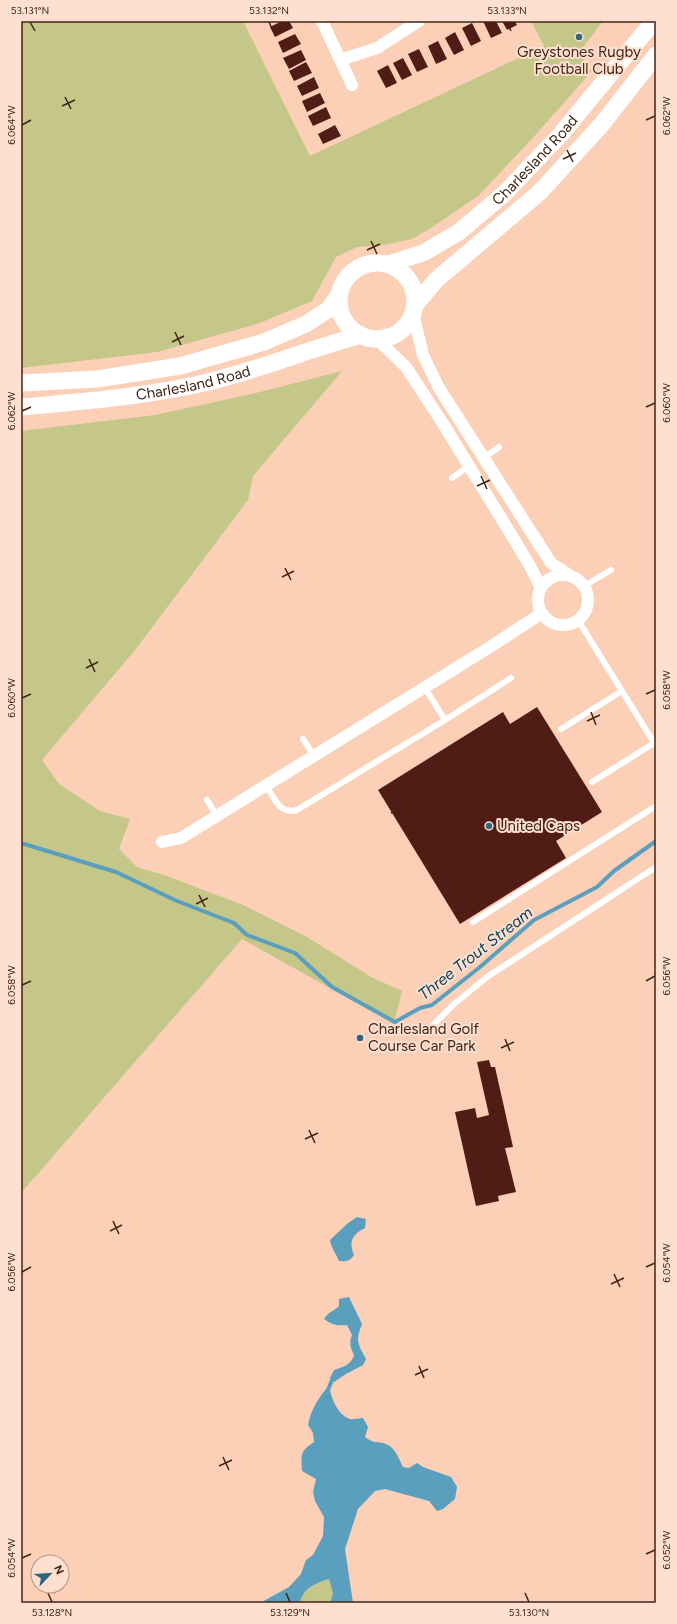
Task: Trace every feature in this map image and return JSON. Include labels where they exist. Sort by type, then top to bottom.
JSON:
[{"type":"main road","name":"Charlesland Road","points":[[388,264],[423,253],[459,232],[505,193],[561,134],[654,21]]},
{"type":"main road","name":"Charlesland Road","points":[[414,309],[436,280],[540,192],[602,124],[656,55]]},
{"type":"main road","points":[[373,262],[388,264],[403,272],[409,279],[415,296],[414,309],[404,328],[389,337],[377,339],[361,336],[347,325],[342,317],[339,306],[339,295],[347,276],[356,268],[373,262]]},
{"type":"main road","name":"Charlesland Road","points":[[21,384],[97,379],[180,366],[264,342],[306,324],[329,309],[339,295]]},
{"type":"main road","name":"Charlesland Road","points":[[21,406],[91,402],[196,385],[249,370],[325,345],[361,336]]},
{"type":"street","points":[[322,21],[352,85]]},
{"type":"street","points":[[340,60],[377,48],[419,21]]},
{"type":"street","points":[[414,309],[422,355],[440,388],[551,563],[578,579],[588,592],[589,600],[584,615],[571,624],[563,625],[548,619],[542,613],[538,601],[541,588],[546,581],[554,576],[562,574],[571,576]]},
{"type":"street","points":[[377,339],[406,366],[530,566],[541,588]]},
{"type":"street","points":[[162,842],[182,838],[425,688],[542,613]]},
{"type":"lane","points":[[484,458],[499,447]]},
{"type":"lane","points":[[452,478],[469,466]]},
{"type":"lane","points":[[584,586],[611,570]]},
{"type":"lane","points":[[578,620],[655,744],[592,782]]},
{"type":"lane","points":[[266,786],[277,804],[284,810],[297,810],[511,678]]},
{"type":"lane","points":[[425,688],[445,720]]},
{"type":"lane","points":[[561,729],[622,691]]},
{"type":"lane","points":[[303,739],[314,756]]},
{"type":"lane","points":[[207,800],[217,816]]},
{"type":"lane","points":[[473,922],[656,806]]},
{"type":"lane","points":[[431,1027],[453,1005],[487,977],[655,869]]},
{"type":"green space","points":[[21,21],[243,21],[310,156],[544,46],[531,21],[603,21],[578,54],[592,71],[530,141],[478,196],[412,239],[384,245],[357,247],[336,257],[312,301],[260,323],[157,352],[21,368]]},
{"type":"green space","points":[[342,371],[253,476],[248,500],[135,650],[42,760],[59,784],[100,811],[130,819],[119,849],[137,867],[167,876],[243,905],[307,937],[373,978],[402,991],[394,1024],[242,939],[21,1193],[21,431],[155,415],[260,392]]},
{"type":"green space","points":[[329,1579],[333,1593],[330,1603],[300,1603],[304,1593],[307,1590],[319,1582]]},
{"type":"water","points":[[357,1217],[366,1219],[365,1228],[357,1233],[353,1238],[352,1250],[354,1255],[348,1261],[339,1261],[331,1246],[330,1240],[348,1223]]},
{"type":"water","points":[[349,1297],[362,1324],[358,1342],[366,1359],[363,1365],[334,1382],[330,1378],[334,1370],[343,1367],[353,1358],[354,1355],[350,1345],[352,1335],[347,1325],[335,1325],[324,1319],[339,1306],[339,1299]]},
{"type":"water","points":[[326,1389],[330,1390],[334,1403],[339,1411],[351,1419],[363,1418],[368,1427],[365,1437],[373,1441],[387,1444],[396,1452],[403,1467],[409,1468],[417,1463],[423,1467],[451,1477],[457,1487],[455,1499],[443,1509],[437,1511],[429,1501],[385,1489],[375,1491],[358,1509],[345,1549],[353,1603],[330,1603],[333,1593],[329,1579],[315,1584],[307,1590],[304,1593],[300,1603],[260,1603],[289,1587],[301,1574],[306,1560],[313,1555],[323,1536],[324,1517],[315,1501],[313,1492],[316,1479],[302,1471],[301,1461],[302,1454],[306,1448],[314,1442],[313,1433],[308,1425],[317,1401]]},
{"type":"building","points":[[282,21],[289,21],[293,28],[275,37],[270,27]]},
{"type":"building","points":[[483,21],[496,21],[502,33],[491,38]]},
{"type":"building","points":[[502,21],[515,21],[517,25],[507,30]]},
{"type":"building","points":[[472,23],[481,41],[471,46],[462,28]]},
{"type":"building","points":[[455,32],[464,50],[454,55],[445,38]]},
{"type":"building","points":[[295,34],[301,44],[283,53],[278,42]]},
{"type":"building","points":[[438,41],[447,59],[436,64],[428,46]]},
{"type":"building","points":[[419,49],[428,67],[417,72],[408,54]]},
{"type":"building","points":[[301,50],[306,60],[289,69],[283,58]]},
{"type":"building","points":[[403,58],[412,75],[402,80],[393,63]]},
{"type":"building","points":[[306,62],[312,73],[294,81],[289,71]]},
{"type":"building","points":[[388,65],[397,83],[386,88],[377,71]]},
{"type":"building","points":[[314,77],[319,88],[302,96],[297,86]]},
{"type":"building","points":[[320,93],[325,103],[307,112],[302,101]]},
{"type":"building","points":[[326,107],[331,118],[313,126],[308,116]]},
{"type":"building","points":[[335,125],[341,136],[323,144],[318,134]]},
{"type":"building","name":"United Caps","points":[[537,707],[602,812],[556,841],[566,858],[460,924],[378,790],[503,712],[510,724]]},
{"type":"building","points":[[489,1060],[491,1067],[495,1067],[513,1147],[505,1148],[516,1192],[498,1196],[499,1201],[476,1206],[455,1112],[475,1108],[477,1118],[489,1115],[477,1062]]},
{"type":"waterway","name":"Three Trout Stream","points":[[21,843],[116,872],[177,901],[234,923],[247,935],[295,953],[332,987],[395,1022],[420,1008],[432,1005],[480,967],[534,920],[597,887],[614,871],[656,841]]},
{"type":"waterway","points":[[328,1390],[332,1380]]},
{"type":"place","name":"Greystones Rugby Football Club","points":[[579,37]]},
{"type":"place","name":"United Caps","points":[[489,826]]},
{"type":"place","name":"Charlesland Golf Course Car Park","points":[[360,1038]]}]
